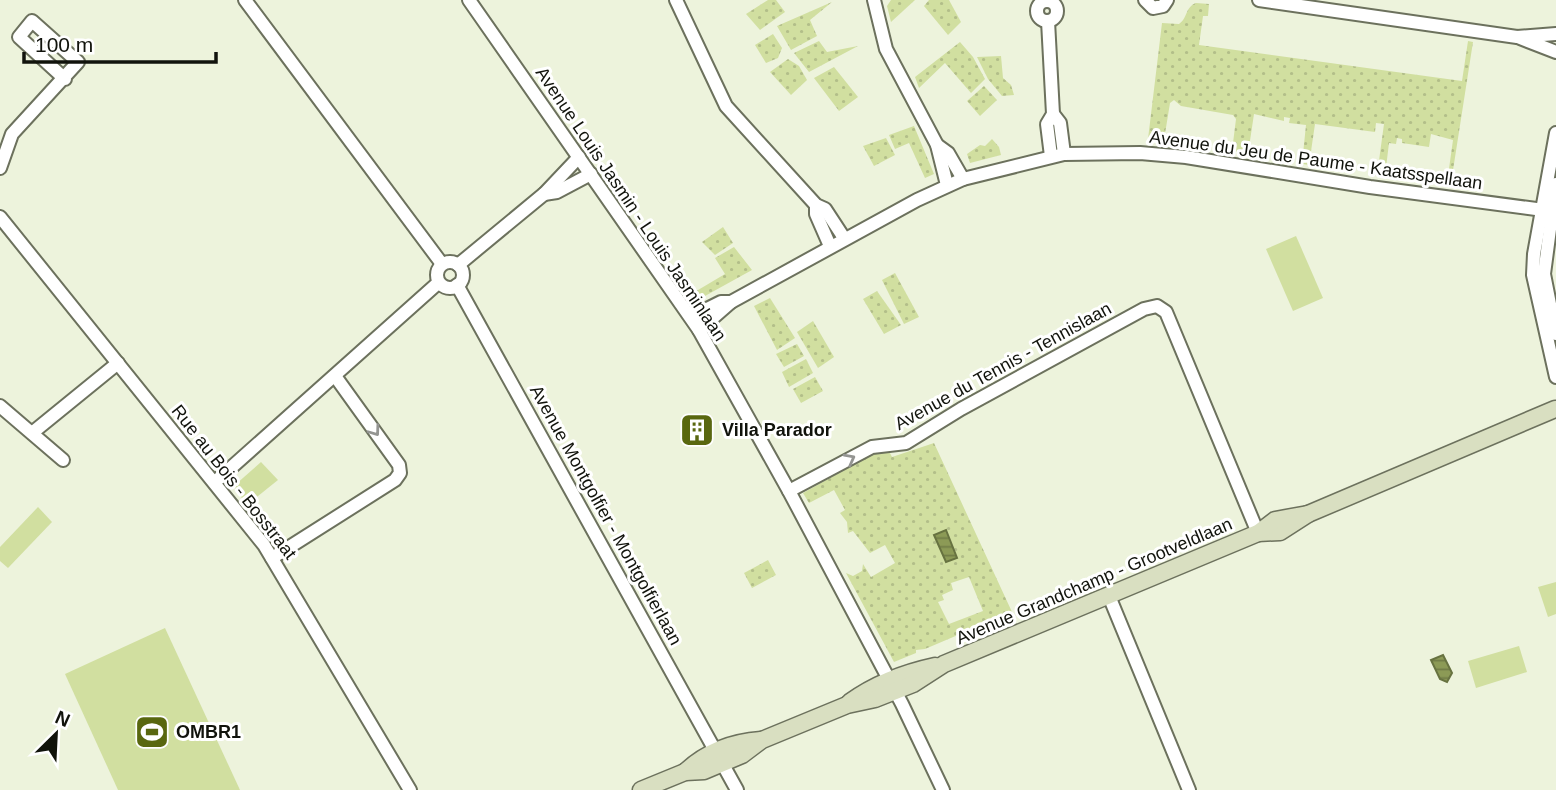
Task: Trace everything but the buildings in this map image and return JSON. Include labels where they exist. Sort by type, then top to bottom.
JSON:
[{"type":"street","points":[[245,0],[442,264]]},
{"type":"street","name":"Avenue Louis Jasmin - Louis Jasminlaan","points":[[469,0],[699,330],[789,491],[892,685],[943,790]]},
{"type":"street","points":[[864,0],[874,0],[886,49],[937,145],[947,185]]},
{"type":"street","points":[[1144,0],[1153,8],[1163,6],[1167,0]]},
{"type":"street","points":[[1259,0],[1517,37],[1556,34]]},
{"type":"street","points":[[682,2],[712,82],[726,106],[816,205],[825,209],[844,238]]},
{"type":"street","points":[[0,168],[12,134],[65,79],[78,62],[32,21],[19,37],[65,79]]},
{"type":"street","points":[[1048,21],[1053,114],[1047,124],[1051,156]]},
{"type":"street","points":[[1517,37],[1556,52]]},
{"type":"street","points":[[1053,114],[1060,123],[1065,155]]},
{"type":"street","points":[[1556,133],[1547,210],[1544,274],[1556,334]]},
{"type":"street","points":[[937,145],[948,153],[962,179]]},
{"type":"street","name":"Avenue du Jeu de Paume - Kaatsspellaan","points":[[699,330],[731,302],[844,238],[947,185],[1051,156],[1114,153],[1186,157],[1370,187],[1547,210]]},
{"type":"street","points":[[458,265],[544,194],[579,157]]},
{"type":"street","points":[[544,194],[557,192],[592,174]]},
{"type":"street","points":[[1556,184],[1547,210],[1533,275],[1556,377]]},
{"type":"street","points":[[816,205],[816,214],[830,246]]},
{"type":"street","name":"Rue au Bois - Bosstraat","points":[[0,217],[215,482],[272,558],[410,790]]},
{"type":"street","points":[[451,262],[458,265],[463,275],[457,285],[451,287],[439,283],[437,272],[442,264],[451,262]]},
{"type":"street","points":[[215,482],[439,283]]},
{"type":"street","name":"Avenue Montgolfier - Montgolfierlaan","points":[[457,285],[737,790]]},
{"type":"street","name":"Avenue du Jeu de Paume - Kaatsspellaan","points":[[691,317],[721,302],[731,302]]},
{"type":"street","name":"Avenue du Tennis - Tennislaan","points":[[789,491],[872,447],[906,443],[961,409],[1144,309],[1157,306],[1166,312],[1258,533]]},
{"type":"street","points":[[32,433],[118,363]]},
{"type":"street","points":[[272,558],[395,480],[400,473],[399,465],[335,376]]},
{"type":"street","points":[[0,406],[63,460]]},
{"type":"street","name":"Avenue Grandchamp - Grootveldlaan","points":[[640,790],[685,772],[704,771],[720,757],[745,754],[762,740],[847,705],[870,688],[892,685],[944,664],[1258,533],[1275,520],[1308,514],[1556,406]]},
{"type":"street","points":[[1109,596],[1189,790]]},
{"type":"shaded area","points":[[768,0],[776,0],[785,12],[760,30],[746,14]]},
{"type":"shaded area","points":[[891,0],[915,0],[891,22],[887,6]]},
{"type":"shaded area","points":[[929,0],[949,0],[961,22],[948,35],[924,6]]},
{"type":"shaded area","points":[[832,2],[810,20],[817,36],[791,50],[777,26]]},
{"type":"shaded area","points":[[1196,3],[1209,4],[1208,16],[1203,16],[1199,45],[1462,81],[1468,41],[1473,42],[1451,183],[1447,183],[1453,140],[1431,134],[1429,147],[1402,143],[1402,139],[1397,138],[1396,144],[1389,143],[1385,176],[1377,175],[1384,124],[1376,123],[1375,132],[1315,124],[1309,165],[1297,163],[1298,157],[1303,154],[1306,125],[1289,123],[1290,118],[1284,117],[1284,121],[1254,114],[1248,154],[1232,151],[1236,119],[1233,115],[1181,106],[1174,100],[1170,103],[1164,140],[1148,139],[1162,23],[1179,24],[1190,7]]},
{"type":"shaded area","points":[[773,34],[782,48],[778,58],[766,63],[755,45]]},
{"type":"shaded area","points":[[819,41],[827,52],[858,46],[809,72],[794,53]]},
{"type":"shaded area","points":[[960,42],[973,57],[985,79],[971,93],[945,63],[919,88],[915,77]]},
{"type":"shaded area","points":[[1001,56],[1003,78],[1011,85],[1014,95],[1002,96],[988,79],[977,57]]},
{"type":"shaded area","points":[[788,59],[799,66],[807,80],[791,95],[770,72]]},
{"type":"shaded area","points":[[834,67],[858,97],[839,111],[814,78]]},
{"type":"shaded area","points":[[984,86],[997,100],[980,116],[967,101]]},
{"type":"shaded area","points":[[914,126],[934,174],[925,178],[909,143],[895,149],[889,135]]},
{"type":"shaded area","points":[[886,138],[895,155],[874,166],[863,146]]},
{"type":"shaded area","points":[[992,139],[999,147],[1001,155],[970,163],[967,154],[980,145],[985,146]]},
{"type":"shaded area","points":[[723,227],[733,243],[715,255],[702,242]]},
{"type":"shaded area","points":[[1296,236],[1323,298],[1293,311],[1266,249]]},
{"type":"shaded area","points":[[734,247],[752,270],[705,296],[696,296],[693,293],[725,274],[715,258]]},
{"type":"shaded area","points":[[895,273],[919,317],[904,324],[882,280]]},
{"type":"shaded area","points":[[877,291],[901,325],[884,334],[863,299]]},
{"type":"shaded area","points":[[770,298],[795,338],[777,350],[754,306]]},
{"type":"shaded area","points":[[813,321],[834,357],[818,368],[797,332]]},
{"type":"shaded area","points":[[797,344],[804,356],[784,367],[776,354]]},
{"type":"shaded area","points":[[806,359],[813,373],[789,387],[782,372]]},
{"type":"shaded area","points":[[815,377],[823,391],[801,403],[793,389]]},
{"type":"shaded area","points":[[934,443],[1012,612],[925,649],[916,650],[916,653],[894,662],[846,573],[853,576],[862,571],[863,564],[871,577],[895,563],[885,545],[870,553],[853,531],[848,533],[847,522],[840,513],[845,510],[834,490],[809,503],[803,493],[871,455],[889,451],[892,457]],"holes":[[[969,577],[983,611],[949,624],[938,602],[944,600],[942,595],[953,590],[951,583]]]},
{"type":"shaded area","points":[[261,462],[278,480],[247,505],[235,485]]},
{"type":"shaded area","points":[[38,507],[52,522],[8,568],[0,561],[0,547]]},
{"type":"shaded area","points":[[946,530],[957,558],[946,562],[934,535]]},
{"type":"shaded area","points":[[768,560],[776,575],[752,588],[744,573]]},
{"type":"shaded area","points":[[1556,582],[1556,614],[1548,617],[1538,587]]},
{"type":"shaded area","name":"OMBR1","points":[[165,628],[240,790],[118,790],[65,674]]},
{"type":"shaded area","points":[[1519,646],[1527,672],[1476,688],[1468,661]]},
{"type":"shaded area","points":[[1443,655],[1452,673],[1447,682],[1440,679],[1431,660]]},
{"type":"place","name":"Villa Parador","points":[[697,430]]},
{"type":"place","name":"OMBR1","points":[[152,732]]}]
